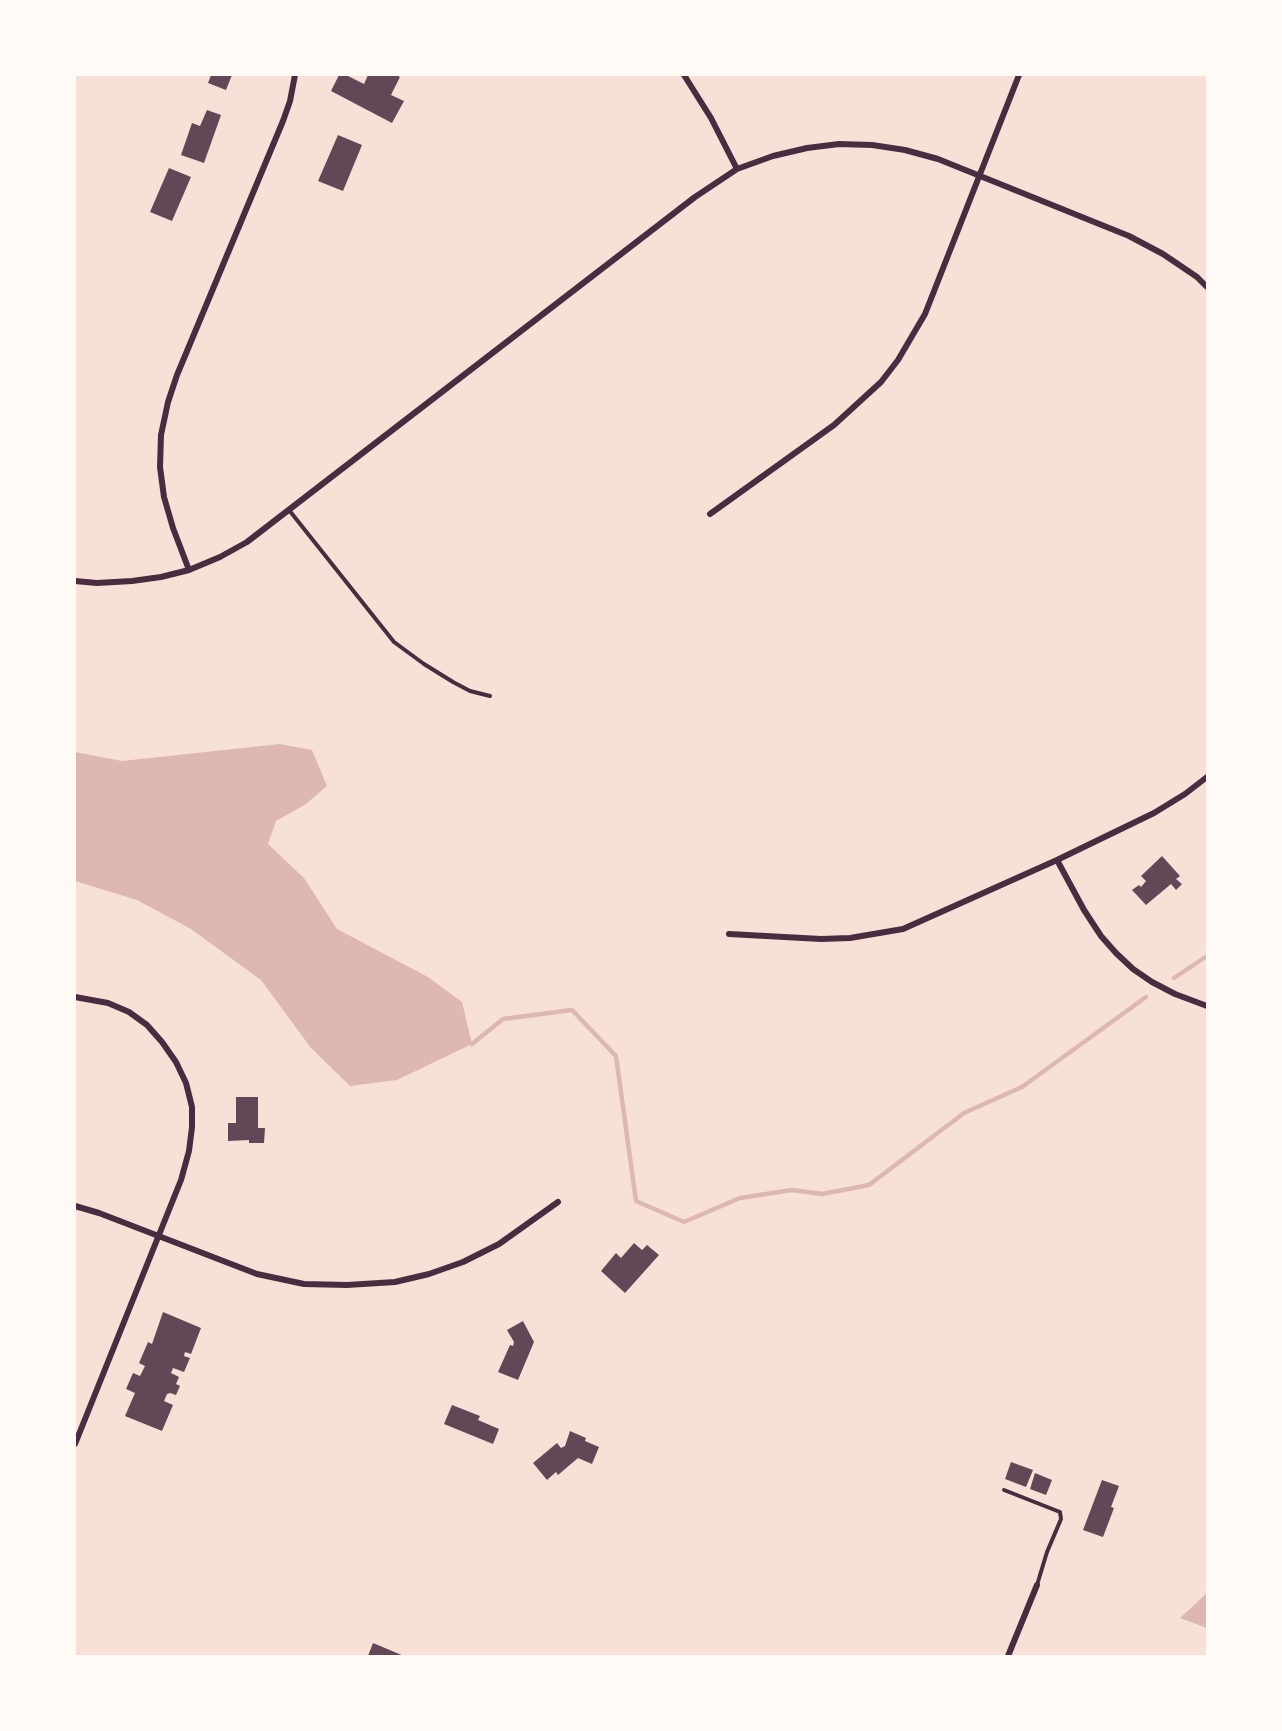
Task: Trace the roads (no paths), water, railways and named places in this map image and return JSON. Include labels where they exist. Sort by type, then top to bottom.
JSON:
[{"type":"street","points":[[189,570],[172,528],[160,467],[161,435],[165,413],[177,375],[283,121],[295,75]]},
{"type":"street","points":[[684,75],[707,110],[737,169]]},
{"type":"street","points":[[710,514],[834,425],[881,382],[908,345],[925,314],[1019,75]]},
{"type":"street","points":[[75,581],[132,582],[189,570],[247,542],[695,197],[737,169],[773,156],[839,144],[872,145],[905,150],[979,174],[1129,236],[1163,254],[1207,287]]},
{"type":"street","points":[[729,934],[790,938],[850,938],[895,931],[930,918],[1154,813],[1207,777]]},
{"type":"street","points":[[1057,860],[1101,936],[1132,969],[1175,994],[1207,1006]]},
{"type":"street","points":[[75,997],[108,1003],[129,1012],[147,1025],[176,1062],[186,1083],[192,1107],[189,1151],[181,1180],[75,1444]]},
{"type":"street","points":[[75,1206],[99,1213],[229,1264],[282,1281],[347,1285],[395,1282],[429,1274],[463,1262],[500,1244],[558,1202]]},
{"type":"street","points":[[1008,1656],[1037,1585]]},
{"type":"lane","points":[[289,510],[394,642],[453,682],[470,691],[490,696]]},
{"type":"lane","points":[[1004,1490],[1060,1512],[1061,1519],[1047,1552],[1037,1585]]},
{"type":"waterway","points":[[1174,978],[1207,956]]},
{"type":"waterway","points":[[472,1044],[503,1019],[572,1010],[616,1056],[636,1201],[684,1222],[740,1198],[792,1190],[822,1194],[869,1185],[964,1113],[1022,1087],[1146,997]]}]
